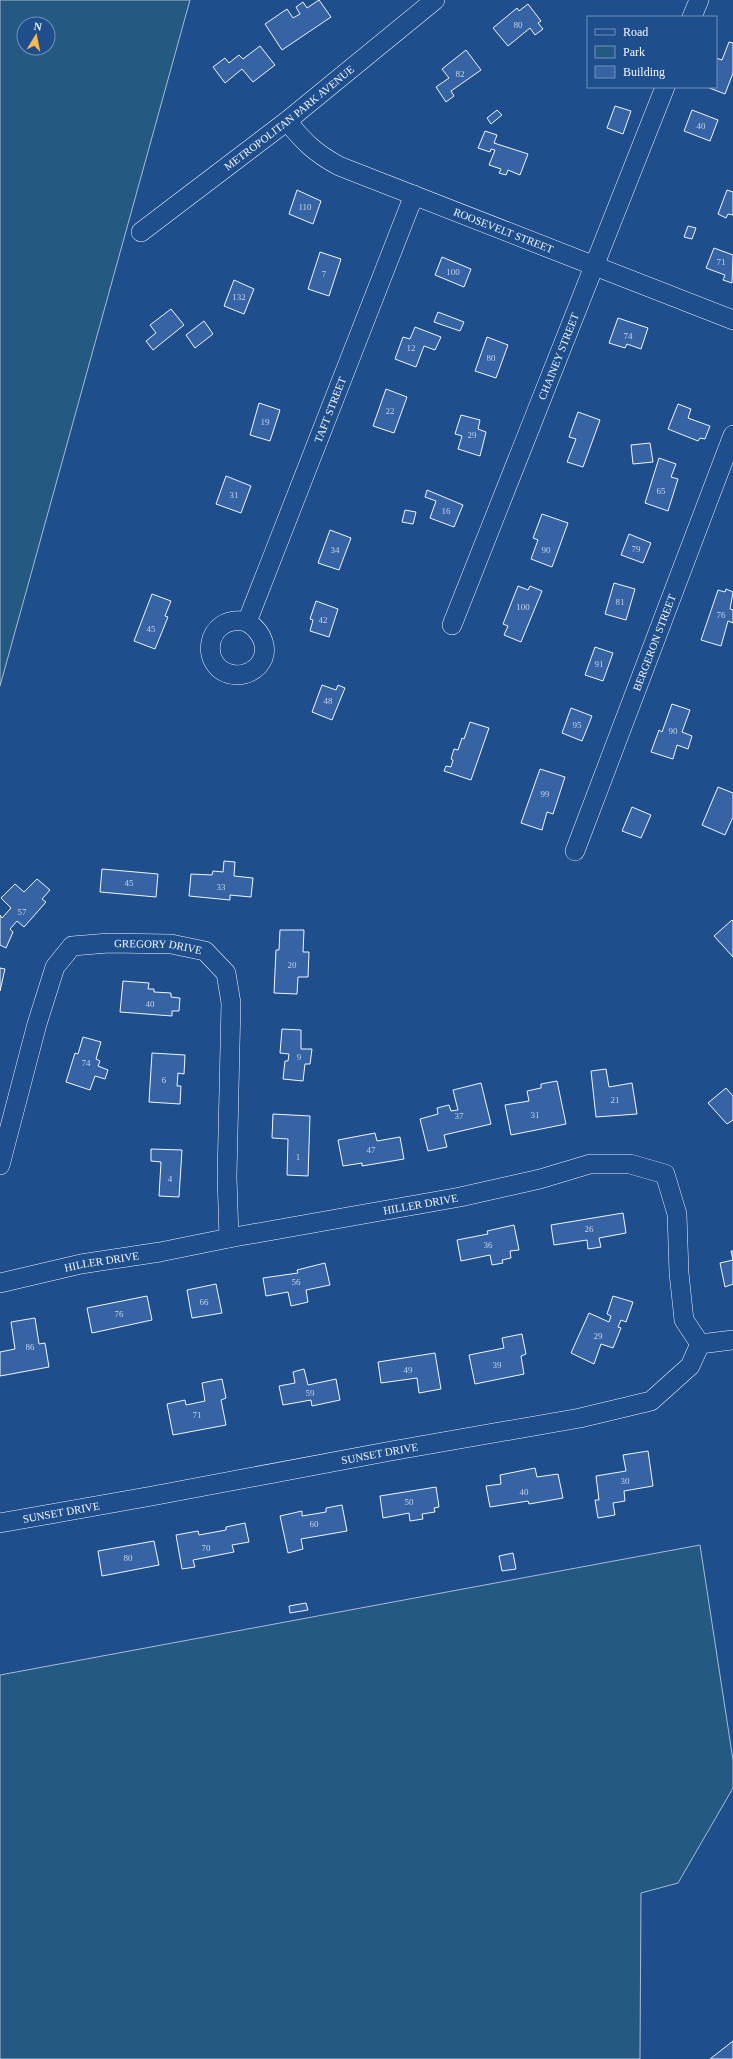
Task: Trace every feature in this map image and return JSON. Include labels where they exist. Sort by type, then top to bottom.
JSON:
[{"type":"street","name":"METROPOLITAN PARK AVENUE","points":[[142,232],[286,121],[435,0]]},
{"type":"street","points":[[692,16],[699,0]]},
{"type":"street","name":"CHAINEY STREET","points":[[452,625],[665,88]]},
{"type":"street","name":"ROOSEVELT STREET","points":[[286,121],[306,144],[319,155],[339,166],[733,320]]},
{"type":"street","name":"TAFT STREET","points":[[247,622],[414,195]]},
{"type":"street","name":"BERGERON STREET","points":[[575,851],[733,435]]},
{"type":"street","name":"GREGORY DRIVE","points":[[0,1165],[37,1024],[55,967],[72,946],[109,943],[171,944],[205,951],[226,973],[231,1003],[227,1177],[229,1238]]},
{"type":"street","name":"HILLER DRIVE","points":[[0,1283],[81,1264],[160,1252],[229,1238],[460,1197],[540,1179],[590,1164],[630,1164],[665,1174],[677,1214],[679,1273],[684,1320],[700,1344]]},
{"type":"street","points":[[700,1344],[733,1340]]},
{"type":"street","name":"SUNSET DRIVE","points":[[0,1523],[580,1418],[651,1401],[690,1366],[700,1344]]},
{"type":"green space","points":[[0,0],[190,0],[0,686]]},
{"type":"green space","points":[[700,1545],[733,1760],[733,1788],[678,1883],[641,1893],[640,2059],[0,2059],[0,1675]]},
{"type":"building","points":[[319,0],[331,17],[282,50],[265,24],[287,9],[293,18],[300,14],[296,7],[303,2],[307,8]]},
{"type":"building","points":[[528,4],[541,21],[538,23],[543,29],[535,35],[530,28],[508,46],[493,28],[517,8],[519,11]]},
{"type":"building","points":[[729,42],[733,43],[733,73],[725,94],[710,88],[717,88],[717,58],[722,60]]},
{"type":"building","points":[[260,46],[275,65],[253,82],[242,69],[225,83],[213,67],[225,58],[229,63],[239,55],[243,59]]},
{"type":"building","points":[[466,50],[481,70],[451,91],[454,96],[446,102],[436,87],[449,78],[442,69]]},
{"type":"building","points":[[615,106],[631,111],[623,134],[607,128]]},
{"type":"building","points":[[497,110],[502,115],[491,124],[487,118]]},
{"type":"building","points":[[692,110],[718,120],[710,141],[684,131]]},
{"type":"building","points":[[485,131],[497,135],[494,143],[528,154],[520,175],[508,170],[506,175],[499,173],[501,169],[489,165],[495,150],[491,149],[490,152],[478,148]]},
{"type":"building","points":[[297,190],[321,201],[313,224],[289,214]]},
{"type":"building","points":[[727,190],[733,192],[733,215],[728,214],[726,218],[718,214]]},
{"type":"building","points":[[688,226],[696,228],[692,239],[684,237]]},
{"type":"building","points":[[714,248],[733,255],[732,283],[723,280],[725,275],[706,268]]},
{"type":"building","points":[[320,252],[341,259],[329,296],[308,289]]},
{"type":"building","points":[[442,257],[471,269],[464,287],[435,275]]},
{"type":"building","points":[[234,280],[254,289],[244,314],[224,306]]},
{"type":"building","points":[[171,309],[184,325],[153,350],[146,341],[156,333],[150,325]]},
{"type":"building","points":[[438,312],[464,322],[460,331],[434,322]]},
{"type":"building","points":[[618,318],[648,328],[641,349],[627,344],[625,348],[609,343]]},
{"type":"building","points":[[204,321],[213,334],[195,348],[186,335]]},
{"type":"building","points":[[415,327],[441,337],[435,350],[424,346],[416,367],[395,359],[403,337],[410,339]]},
{"type":"building","points":[[487,337],[508,345],[496,378],[475,371]]},
{"type":"building","points":[[386,389],[407,397],[394,433],[373,426]]},
{"type":"building","points":[[259,403],[280,410],[270,441],[250,435]]},
{"type":"building","points":[[678,404],[691,409],[688,418],[710,426],[705,439],[700,438],[698,441],[668,429]]},
{"type":"building","points":[[578,412],[600,420],[583,467],[567,462],[576,439],[569,437]]},
{"type":"building","points":[[461,415],[480,420],[478,429],[486,432],[480,456],[458,449],[462,436],[455,434]]},
{"type":"building","points":[[650,443],[653,462],[633,464],[631,445]]},
{"type":"building","points":[[659,458],[676,464],[671,477],[678,479],[668,511],[645,503]]},
{"type":"building","points":[[226,476],[251,486],[241,513],[216,504]]},
{"type":"building","points":[[427,490],[463,505],[454,527],[430,518],[436,501],[425,497]]},
{"type":"building","points":[[405,510],[416,512],[413,524],[402,522]]},
{"type":"building","points":[[542,514],[568,523],[552,567],[531,559],[538,540],[533,538]]},
{"type":"building","points":[[330,530],[351,538],[339,570],[318,563]]},
{"type":"building","points":[[629,534],[651,543],[643,563],[621,555]]},
{"type":"building","points":[[614,583],[635,589],[626,620],[605,614]]},
{"type":"building","points":[[518,586],[528,590],[530,586],[542,591],[521,642],[504,635],[508,626],[503,624]]},
{"type":"building","points":[[726,589],[733,592],[730,609],[733,610],[733,623],[728,621],[721,646],[701,640],[718,590],[725,592]]},
{"type":"building","points":[[152,594],[171,601],[165,616],[168,617],[155,649],[134,641]]},
{"type":"building","points":[[316,601],[338,609],[329,637],[310,631],[313,620],[310,619]]},
{"type":"building","points":[[595,647],[613,653],[603,681],[585,675]]},
{"type":"building","points":[[322,685],[336,690],[338,685],[345,688],[332,720],[312,712]]},
{"type":"building","points":[[672,704],[690,710],[682,732],[692,736],[688,749],[677,745],[673,759],[651,752],[659,730],[662,732]]},
{"type":"building","points":[[571,708],[592,716],[582,741],[562,733]]},
{"type":"building","points":[[470,722],[489,728],[471,780],[444,771],[446,766],[451,767],[453,760],[451,759],[454,749],[458,750]]},
{"type":"building","points":[[540,769],[565,777],[553,814],[547,812],[542,830],[521,823]]},
{"type":"building","points":[[718,787],[733,793],[733,817],[725,835],[702,825]]},
{"type":"building","points":[[632,807],[651,815],[641,838],[622,831]]},
{"type":"building","points":[[224,861],[235,862],[234,876],[253,878],[251,897],[230,895],[230,900],[189,896],[191,874],[212,875],[213,871],[223,872]]},
{"type":"building","points":[[102,869],[158,874],[156,897],[100,892]]},
{"type":"building","points":[[37,879],[50,890],[42,899],[46,902],[24,927],[17,921],[10,929],[13,932],[6,948],[0,945],[0,915],[2,918],[11,908],[1,898],[15,884],[24,892]]},
{"type":"building","points":[[732,920],[733,921],[733,957],[714,936]]},
{"type":"building","points":[[280,930],[304,930],[303,952],[309,952],[308,977],[298,977],[297,994],[274,993],[276,950],[279,950]]},
{"type":"building","points":[[0,968],[5,969],[0,991]]},
{"type":"building","points":[[123,981],[149,983],[148,989],[154,989],[154,992],[171,993],[171,997],[180,998],[179,1011],[172,1011],[172,1016],[120,1012]]},
{"type":"building","points":[[282,1029],[301,1030],[301,1049],[312,1049],[310,1064],[305,1064],[303,1081],[283,1079],[285,1061],[288,1061],[289,1054],[280,1053]]},
{"type":"building","points":[[83,1037],[101,1042],[96,1059],[100,1061],[98,1066],[108,1070],[105,1079],[95,1076],[90,1090],[66,1082],[75,1053],[78,1054]]},
{"type":"building","points":[[152,1053],[185,1055],[184,1074],[178,1073],[177,1086],[181,1086],[180,1104],[149,1102]]},
{"type":"building","points":[[606,1069],[609,1087],[632,1083],[637,1114],[596,1117],[591,1071]]},
{"type":"building","points":[[557,1081],[566,1124],[511,1135],[505,1105],[529,1101],[527,1091],[541,1088],[541,1084]]},
{"type":"building","points":[[481,1083],[491,1124],[444,1135],[447,1147],[428,1151],[420,1119],[438,1114],[437,1108],[449,1105],[451,1111],[458,1110],[453,1090]]},
{"type":"building","points":[[726,1088],[733,1096],[733,1120],[727,1124],[708,1103]]},
{"type":"building","points":[[273,1114],[310,1116],[308,1176],[287,1175],[288,1139],[272,1138]]},
{"type":"building","points":[[375,1133],[377,1141],[400,1137],[404,1159],[362,1166],[362,1163],[343,1166],[338,1140]]},
{"type":"building","points":[[151,1149],[182,1150],[179,1197],[159,1196],[161,1162],[151,1161]]},
{"type":"building","points":[[623,1213],[626,1233],[599,1238],[601,1247],[588,1249],[587,1240],[554,1245],[551,1225]]},
{"type":"building","points":[[514,1225],[519,1250],[510,1251],[511,1258],[502,1260],[503,1263],[492,1265],[490,1255],[461,1261],[457,1240],[488,1234],[487,1231]]},
{"type":"building","points":[[733,1260],[733,1284],[725,1287],[720,1263]]},
{"type":"building","points":[[325,1263],[330,1285],[306,1290],[308,1302],[291,1306],[288,1292],[266,1296],[263,1278],[298,1273],[297,1270]]},
{"type":"building","points":[[216,1284],[222,1313],[192,1318],[187,1290]]},
{"type":"building","points":[[147,1296],[152,1320],[92,1333],[87,1308]]},
{"type":"building","points":[[613,1296],[633,1302],[626,1322],[621,1320],[618,1327],[621,1328],[613,1348],[601,1344],[594,1364],[571,1353],[589,1313],[609,1322],[611,1316],[607,1314]]},
{"type":"building","points":[[35,1318],[39,1344],[45,1343],[49,1367],[0,1376],[0,1352],[15,1349],[11,1322]]},
{"type":"building","points":[[522,1334],[526,1354],[521,1356],[524,1374],[475,1384],[469,1355],[504,1348],[502,1338]]},
{"type":"building","points":[[435,1353],[441,1389],[419,1393],[417,1378],[381,1383],[378,1362]]},
{"type":"building","points":[[304,1369],[308,1385],[336,1379],[340,1400],[312,1406],[311,1400],[283,1405],[279,1386],[295,1383],[293,1372]]},
{"type":"building","points":[[222,1379],[226,1398],[221,1400],[226,1425],[173,1435],[167,1404],[185,1400],[186,1405],[205,1401],[202,1383]]},
{"type":"building","points":[[648,1451],[653,1486],[624,1491],[625,1501],[613,1503],[615,1515],[598,1518],[595,1500],[599,1500],[596,1476],[626,1471],[623,1455]]},
{"type":"building","points":[[535,1468],[537,1477],[558,1474],[563,1498],[529,1504],[528,1501],[490,1507],[486,1486],[501,1484],[500,1475]]},
{"type":"building","points":[[436,1487],[439,1507],[434,1508],[435,1512],[422,1514],[423,1519],[410,1521],[409,1513],[383,1518],[380,1496]]},
{"type":"building","points":[[342,1505],[347,1531],[301,1539],[303,1549],[288,1553],[280,1516],[302,1511],[302,1516],[326,1512],[326,1508]]},
{"type":"building","points":[[245,1523],[249,1542],[232,1545],[234,1552],[193,1560],[195,1567],[182,1569],[176,1535],[198,1531],[199,1535],[226,1530],[226,1527]]},
{"type":"building","points":[[154,1541],[159,1565],[102,1576],[98,1551]]},
{"type":"building","points":[[513,1553],[516,1569],[502,1571],[499,1556]]},
{"type":"building","points":[[306,1603],[308,1610],[290,1613],[289,1606]]},
{"type":"building","points":[[733,2041],[733,2059],[710,2059]]}]
